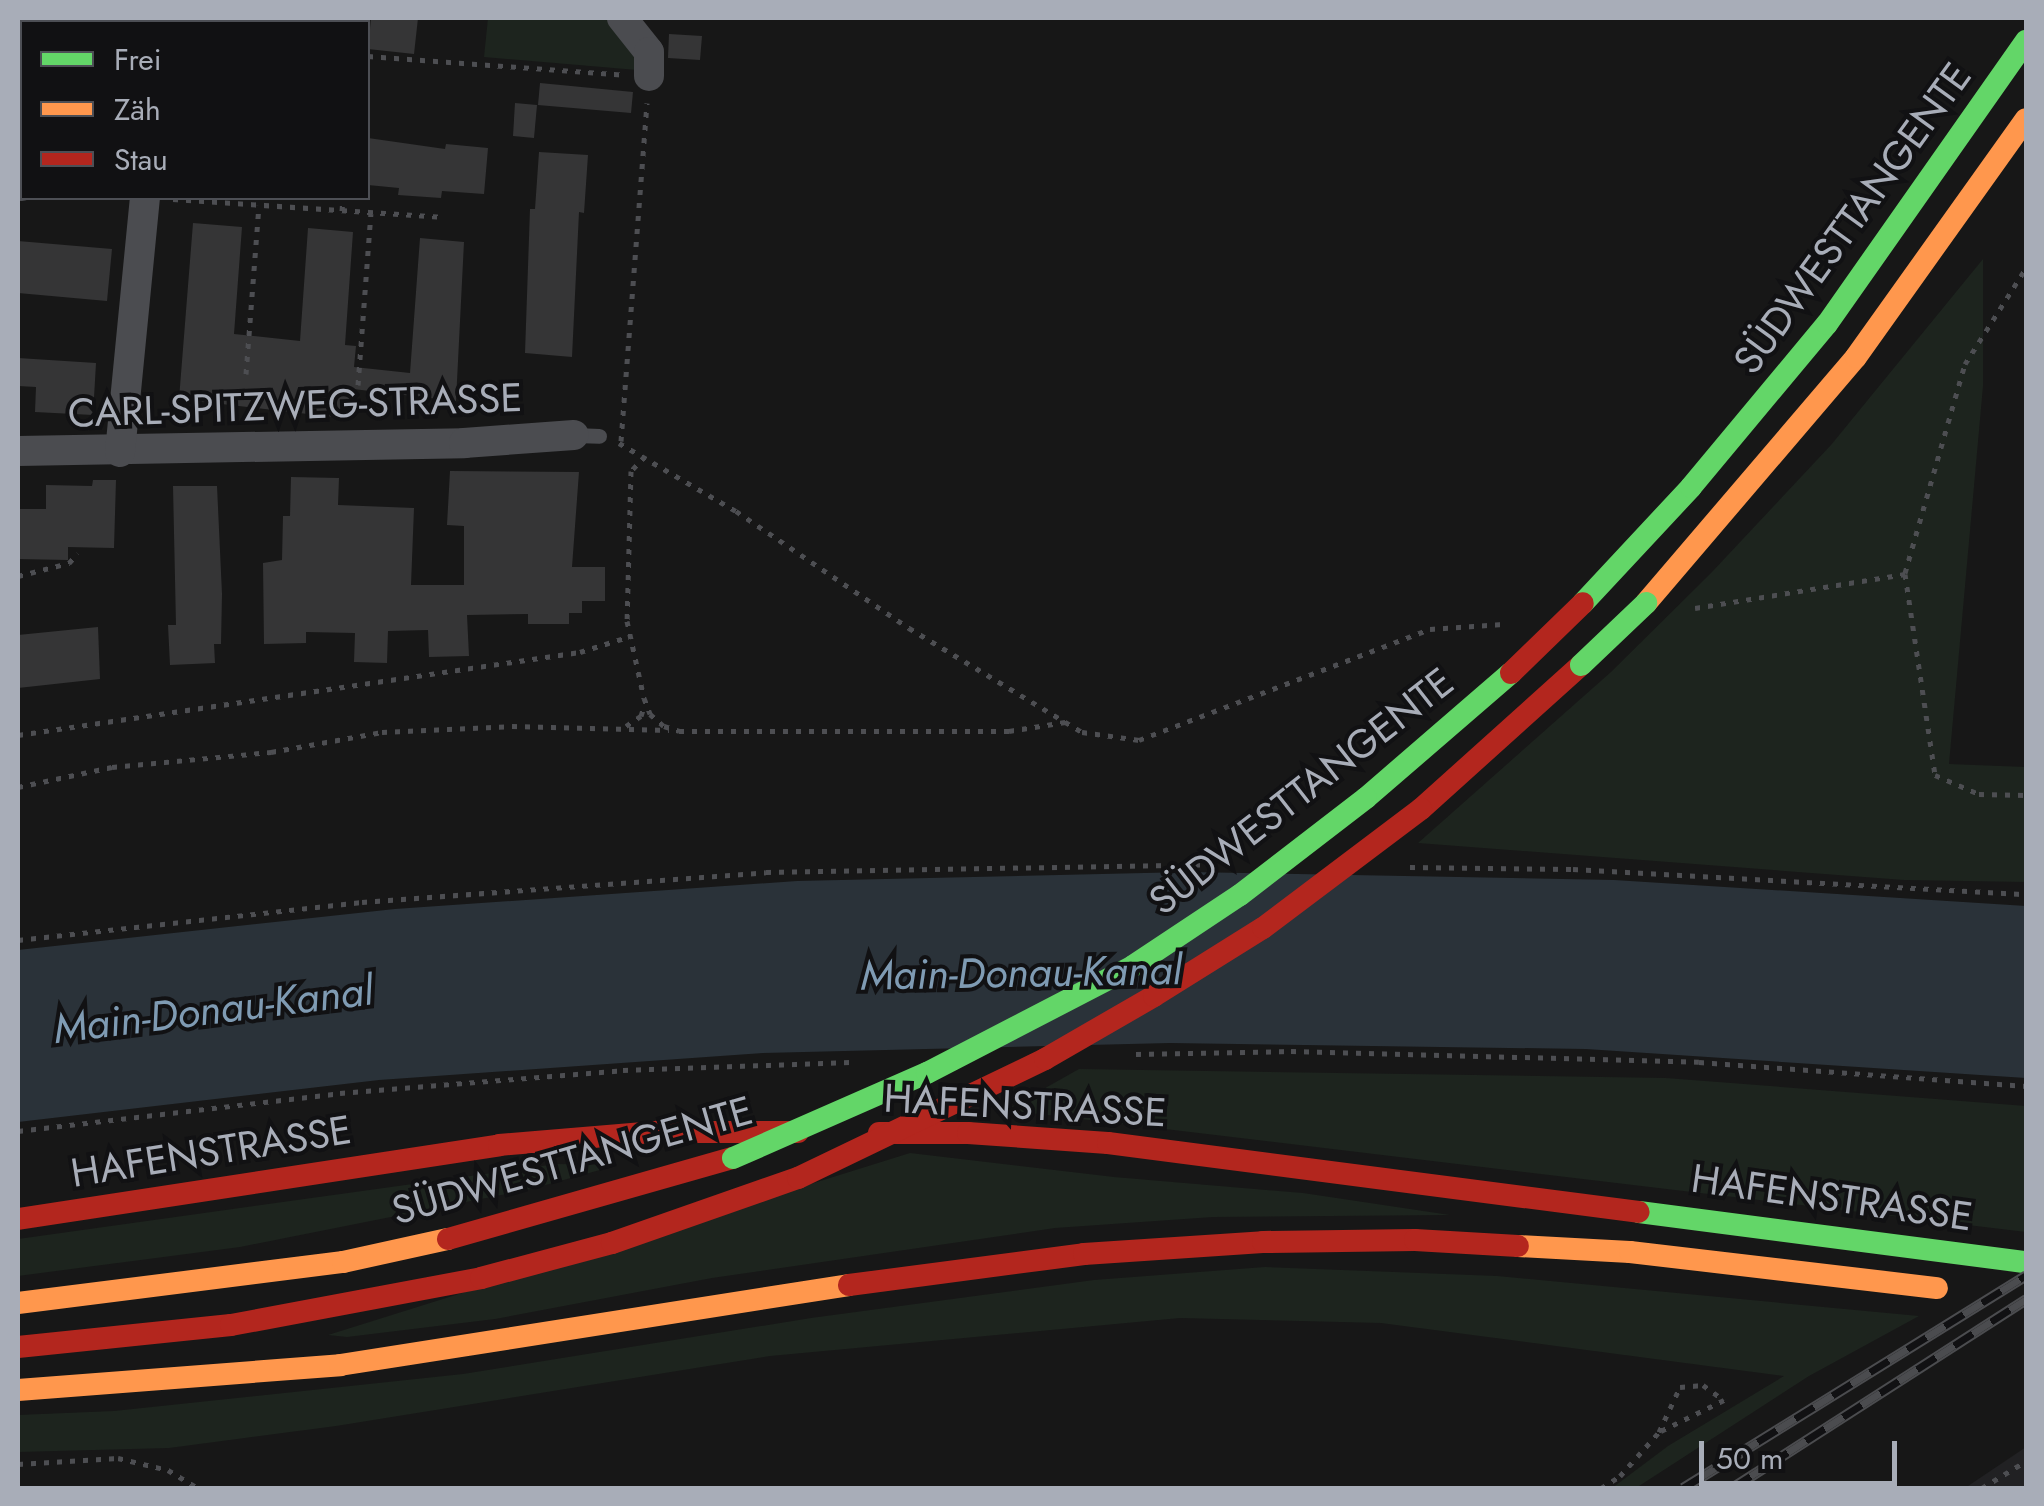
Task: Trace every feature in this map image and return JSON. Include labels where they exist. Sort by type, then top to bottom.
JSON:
[{"type":"highway","name":"SÜDWESTTANGENTE","points":[[18,1303],[344,1262],[492,1228],[733,1158],[928,1074],[1133,966],[1240,895],[1440,738],[1583,604],[1690,488],[1827,324],[2026,40]]},
{"type":"highway","name":"SÜDWESTTANGENTE","points":[[18,1347],[117,1340],[340,1307],[481,1278],[612,1243],[798,1178],[1045,1059],[1263,928],[1422,809],[1594,653],[1722,518],[1856,357],[2026,119]]},
{"type":"highway","name":"HAFENSTRASSE","points":[[18,1219],[499,1145],[655,1132],[968,1133],[1108,1143],[1377,1175],[2026,1262]]},
{"type":"highway","name":"HAFENSTRASSE","points":[[18,1390],[340,1365],[944,1270],[1084,1254],[1263,1242],[1416,1240],[1610,1251],[1876,1279],[1970,1293]]},
{"type":"street","points":[[622,18],[649,52],[649,76]]},
{"type":"street","points":[[120,452],[144,200]]},
{"type":"street","name":"CARL-SPITZWEG-STRASSE","points":[[18,452],[587,436]]},
{"type":"path","points":[[370,56],[649,76],[621,444]]},
{"type":"path","points":[[188,200],[444,217]]},
{"type":"path","points":[[342,211],[343,200]]},
{"type":"path","points":[[246,374],[259,204]]},
{"type":"path","points":[[358,385],[372,213]]},
{"type":"path","points":[[2026,268],[1965,364],[1905,574],[1936,775],[1980,794],[2026,795]]},
{"type":"path","points":[[587,436],[621,444],[645,456],[910,628],[1082,732],[1139,740],[1430,629],[1521,622]]},
{"type":"path","points":[[645,456],[631,471],[627,523],[631,636],[650,714],[680,731]]},
{"type":"path","points":[[18,576],[69,563],[78,553]]},
{"type":"path","points":[[1690,609],[1905,574]]},
{"type":"path","points":[[18,736],[580,652],[631,636]]},
{"type":"path","points":[[621,728],[640,716],[644,698]]},
{"type":"path","points":[[18,787],[112,768],[271,752],[382,732],[512,726],[680,731],[1009,730],[1066,722]]},
{"type":"path","points":[[18,940],[362,902],[766,872],[1228,864]]},
{"type":"path","points":[[1400,866],[1573,869],[2026,894]]},
{"type":"path","points":[[1602,1488],[1620,1476],[1659,1432],[1680,1387],[1703,1385],[1724,1400],[1659,1432]]},
{"type":"path","points":[[18,1464],[118,1458],[168,1470],[198,1488]]},
{"type":"path","points":[[1982,1488],[2026,1461]]},
{"type":"shaded area","points":[[488,18],[613,18],[637,49],[637,70],[484,57]]},
{"type":"shaded area","points":[[1983,259],[1983,386],[1949,764],[2026,767],[2026,882],[1904,880],[1418,843],[1611,672],[1712,572],[1831,445]]},
{"type":"shaded area","points":[[1079,1069],[1666,1078],[2026,1106],[2026,1232],[1006,1110]]},
{"type":"shaded area","points":[[910,1153],[1114,1177],[1303,1193],[1450,1215],[1213,1217],[1055,1228],[712,1278],[495,1319],[347,1337],[328,1335]]},
{"type":"shaded area","points":[[556,1164],[618,1165],[531,1189],[240,1247],[18,1276],[18,1239]]},
{"type":"shaded area","points":[[1265,1267],[1497,1276],[1919,1316],[1809,1376],[1636,1488],[1612,1488],[1668,1446],[1784,1376],[1381,1323],[1180,1318],[770,1356],[336,1426],[169,1448],[18,1452],[18,1415],[114,1411],[463,1374],[811,1318],[1094,1280]]},
{"type":"shaded area","points":[[2026,1447],[2026,1488],[1965,1488]]},
{"type":"water","name":"Main-Donau-Kanal","points":[[1188,872],[1614,880],[2026,906],[2026,1078],[1586,1049],[1170,1043],[763,1053],[379,1080],[18,1122],[18,950],[395,909],[797,881]]},
{"type":"building","points":[[371,18],[418,18],[414,54],[370,49]]},
{"type":"building","points":[[669,34],[702,36],[700,60],[668,58]]},
{"type":"building","points":[[540,83],[633,92],[631,113],[538,105]]},
{"type":"building","points":[[515,103],[537,105],[534,138],[513,136]]},
{"type":"building","points":[[370,138],[445,149],[446,144],[488,148],[484,194],[442,191],[441,198],[398,195],[399,188],[370,185]]},
{"type":"building","points":[[539,152],[588,155],[584,213],[579,212],[572,357],[525,353],[530,209],[535,209]]},
{"type":"building","points":[[193,223],[242,227],[234,334],[300,341],[308,228],[353,232],[345,345],[356,346],[354,367],[410,373],[420,238],[464,242],[456,401],[353,389],[351,419],[179,399]]},
{"type":"building","points":[[18,241],[112,249],[107,301],[18,293]]},
{"type":"building","points":[[18,358],[96,363],[93,415],[35,412],[36,387],[18,386]]},
{"type":"building","points":[[450,471],[579,472],[572,567],[605,567],[605,601],[582,601],[582,613],[569,613],[569,624],[528,624],[528,614],[467,615],[469,656],[429,657],[428,630],[388,631],[387,663],[354,662],[355,633],[306,632],[306,643],[264,644],[263,563],[282,560],[283,516],[290,516],[291,477],[339,478],[338,505],[414,508],[411,585],[464,585],[464,526],[447,525]]},
{"type":"building","points":[[93,480],[116,480],[114,548],[68,547],[68,560],[18,559],[18,509],[46,509],[46,485],[92,486]]},
{"type":"building","points":[[173,486],[217,486],[222,594],[221,644],[214,644],[215,663],[170,665],[168,625],[176,625]]},
{"type":"building","points":[[98,627],[100,679],[18,688],[18,635]]},
{"type":"railway","points":[[1683,1488],[2026,1275]]},
{"type":"railway","points":[[1732,1488],[2026,1299]]},
{"type":"traffic: fast","points":[[1583,603],[1691,487],[1827,324],[2026,41]]},
{"type":"traffic: fast","points":[[1581,665],[1646,603]]},
{"type":"traffic: fast","points":[[1366,798],[1511,673]]},
{"type":"traffic: fast","points":[[733,1158],[927,1073],[1133,966],[1240,895],[1366,798]]},
{"type":"traffic: fast","points":[[1639,1212],[2026,1262]]},
{"type":"traffic: slow","points":[[1646,603],[1856,357],[2026,119]]},
{"type":"traffic: slow","points":[[18,1303],[343,1262],[448,1239]]},
{"type":"traffic: slow","points":[[1518,1246],[1630,1252],[1937,1288]]},
{"type":"traffic: slow","points":[[18,1390],[340,1365],[849,1285]]},
{"type":"traffic: jam","points":[[1511,673],[1583,603]]},
{"type":"traffic: jam","points":[[1421,809],[1581,665]]},
{"type":"traffic: jam","points":[[798,1178],[1045,1059],[1154,996],[1263,928],[1421,809]]},
{"type":"traffic: jam","points":[[18,1219],[499,1145],[655,1132],[798,1132]]},
{"type":"traffic: jam","points":[[879,1133],[968,1133],[1108,1143],[1639,1212]]},
{"type":"traffic: jam","points":[[448,1239],[733,1158]]},
{"type":"traffic: jam","points":[[18,1347],[231,1325],[481,1278],[612,1243],[798,1178]]},
{"type":"traffic: jam","points":[[849,1285],[1084,1254],[1263,1242],[1415,1240],[1518,1246]]}]
